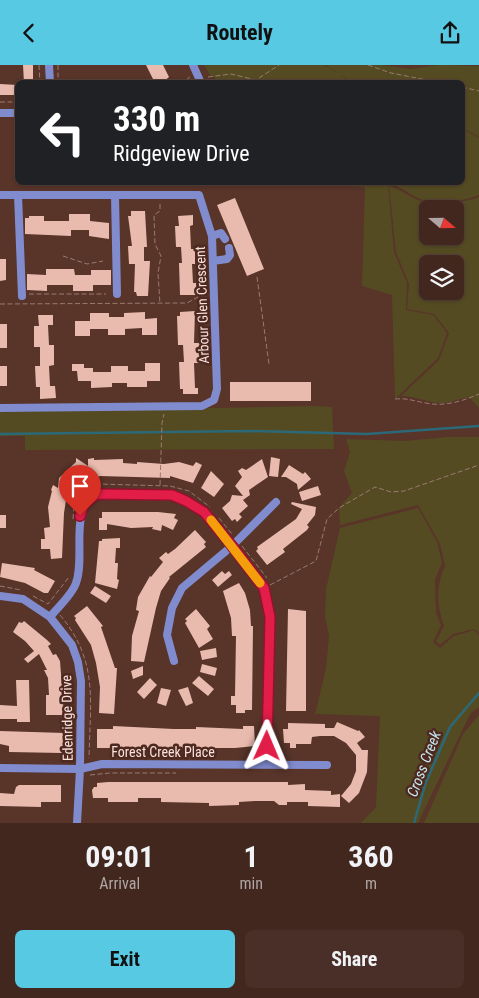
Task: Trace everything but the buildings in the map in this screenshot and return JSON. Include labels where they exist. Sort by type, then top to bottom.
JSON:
[{"type":"street","points":[[49,65],[50,80]]},
{"type":"street","points":[[193,65],[204,80]]},
{"type":"street","points":[[0,113],[15,113]]},
{"type":"street","name":"Arbour Glen Crescent","points":[[0,195],[199,195],[212,236],[217,389],[214,401],[202,405],[0,408]]},
{"type":"street","points":[[18,195],[24,295]]},
{"type":"street","points":[[115,195],[117,294]]},
{"type":"street","points":[[212,236],[221,233],[225,239]]},
{"type":"street","points":[[213,261],[227,259],[230,255],[229,248]]},
{"type":"street","points":[[50,617],[76,585],[80,568],[80,516],[84,504],[97,494],[172,495],[204,512],[264,588],[270,617],[267,764]]},
{"type":"street","points":[[174,661],[167,635],[172,608],[182,588],[232,546],[276,502]]},
{"type":"street","name":"Edenridge Drive","points":[[0,596],[23,599],[50,617],[72,645],[78,662],[81,681],[77,823]]},
{"type":"street","name":"Forest Creek Place","points":[[0,769],[80,769],[102,764],[327,765]]},
{"type":"path","points":[[39,65],[40,80]]},
{"type":"path","points":[[58,65],[58,80]]},
{"type":"path","points":[[257,80],[279,65]]},
{"type":"path","points":[[368,65],[391,73],[427,80]]},
{"type":"path","points":[[204,80],[210,75],[231,74],[252,80]]},
{"type":"path","points":[[186,80],[191,77]]},
{"type":"path","points":[[465,88],[479,91]]},
{"type":"path","points":[[0,102],[15,102]]},
{"type":"path","points":[[160,195],[160,211],[154,215],[155,244],[161,256],[158,273],[160,304]]},
{"type":"path","points":[[63,256],[87,263],[104,261]]},
{"type":"path","points":[[257,277],[269,364]]},
{"type":"path","points":[[24,295],[106,294]]},
{"type":"path","points":[[0,304],[187,303],[200,296],[214,296]]},
{"type":"path","points":[[395,399],[410,398],[426,403],[447,404],[479,394]]},
{"type":"path","points":[[160,486],[162,423],[166,406]]},
{"type":"path","points":[[268,585],[316,561],[327,519],[339,508],[375,487],[392,492],[404,491],[479,465]]},
{"type":"path","points":[[73,527],[74,504],[79,494],[87,488],[98,484],[160,486],[189,491],[205,501],[211,508]]},
{"type":"path","points":[[217,515],[234,536]]},
{"type":"path","points":[[242,546],[268,581]]},
{"type":"path","points":[[32,596],[48,604],[72,571]]},
{"type":"path","points":[[0,586],[25,591]]},
{"type":"path","points":[[86,776],[110,773],[178,773]]},
{"type":"shaded area","points":[[204,65],[323,65],[333,69],[347,80],[218,80],[210,75]]},
{"type":"shaded area","points":[[326,65],[382,65],[410,69],[440,65],[479,66],[479,137],[465,129],[465,80],[348,80]]},
{"type":"shaded area","points":[[465,130],[479,138],[479,195],[458,200],[420,199],[392,185],[465,185]]},
{"type":"shaded area","points":[[338,185],[388,185],[394,252],[407,283],[406,310],[433,315],[447,333],[438,358],[395,399],[392,295],[362,286],[365,187]]},
{"type":"shaded area","points":[[389,186],[419,201],[419,245],[464,245],[464,201],[479,197],[479,408],[470,398],[440,403],[401,396],[439,360],[449,333],[434,314],[407,309],[409,284],[396,252]]},
{"type":"shaded area","points":[[332,407],[334,449],[25,450],[25,436],[0,436],[0,412]]},
{"type":"shaded area","points":[[448,437],[479,437],[479,633],[474,629],[453,634],[440,645],[436,641],[444,626],[438,603],[438,595],[445,566],[440,544],[418,505],[340,525],[339,508],[352,493],[344,471],[350,452],[346,439],[405,441]]},
{"type":"shaded area","points":[[418,508],[437,542],[442,563],[435,580],[436,613],[441,625],[433,642],[440,648],[454,636],[474,630],[479,635],[479,707],[470,714],[418,823],[361,823],[376,807],[380,716],[315,714],[326,669],[329,636],[325,617],[326,589],[340,528]]},
{"type":"shaded area","points":[[479,715],[479,823],[424,823],[463,734]]},
{"type":"waterway","points":[[0,434],[251,431],[367,434],[479,426]]},
{"type":"waterway","name":"Cross Creek","points":[[414,823],[426,782],[450,727],[479,693]]},
{"type":"slow traffic","points":[[211,520],[260,583]]},
{"type":"route","points":[[80,516],[84,504],[89,498],[97,494],[172,495],[196,506],[204,512],[232,546],[264,588],[270,617],[267,746]]}]
